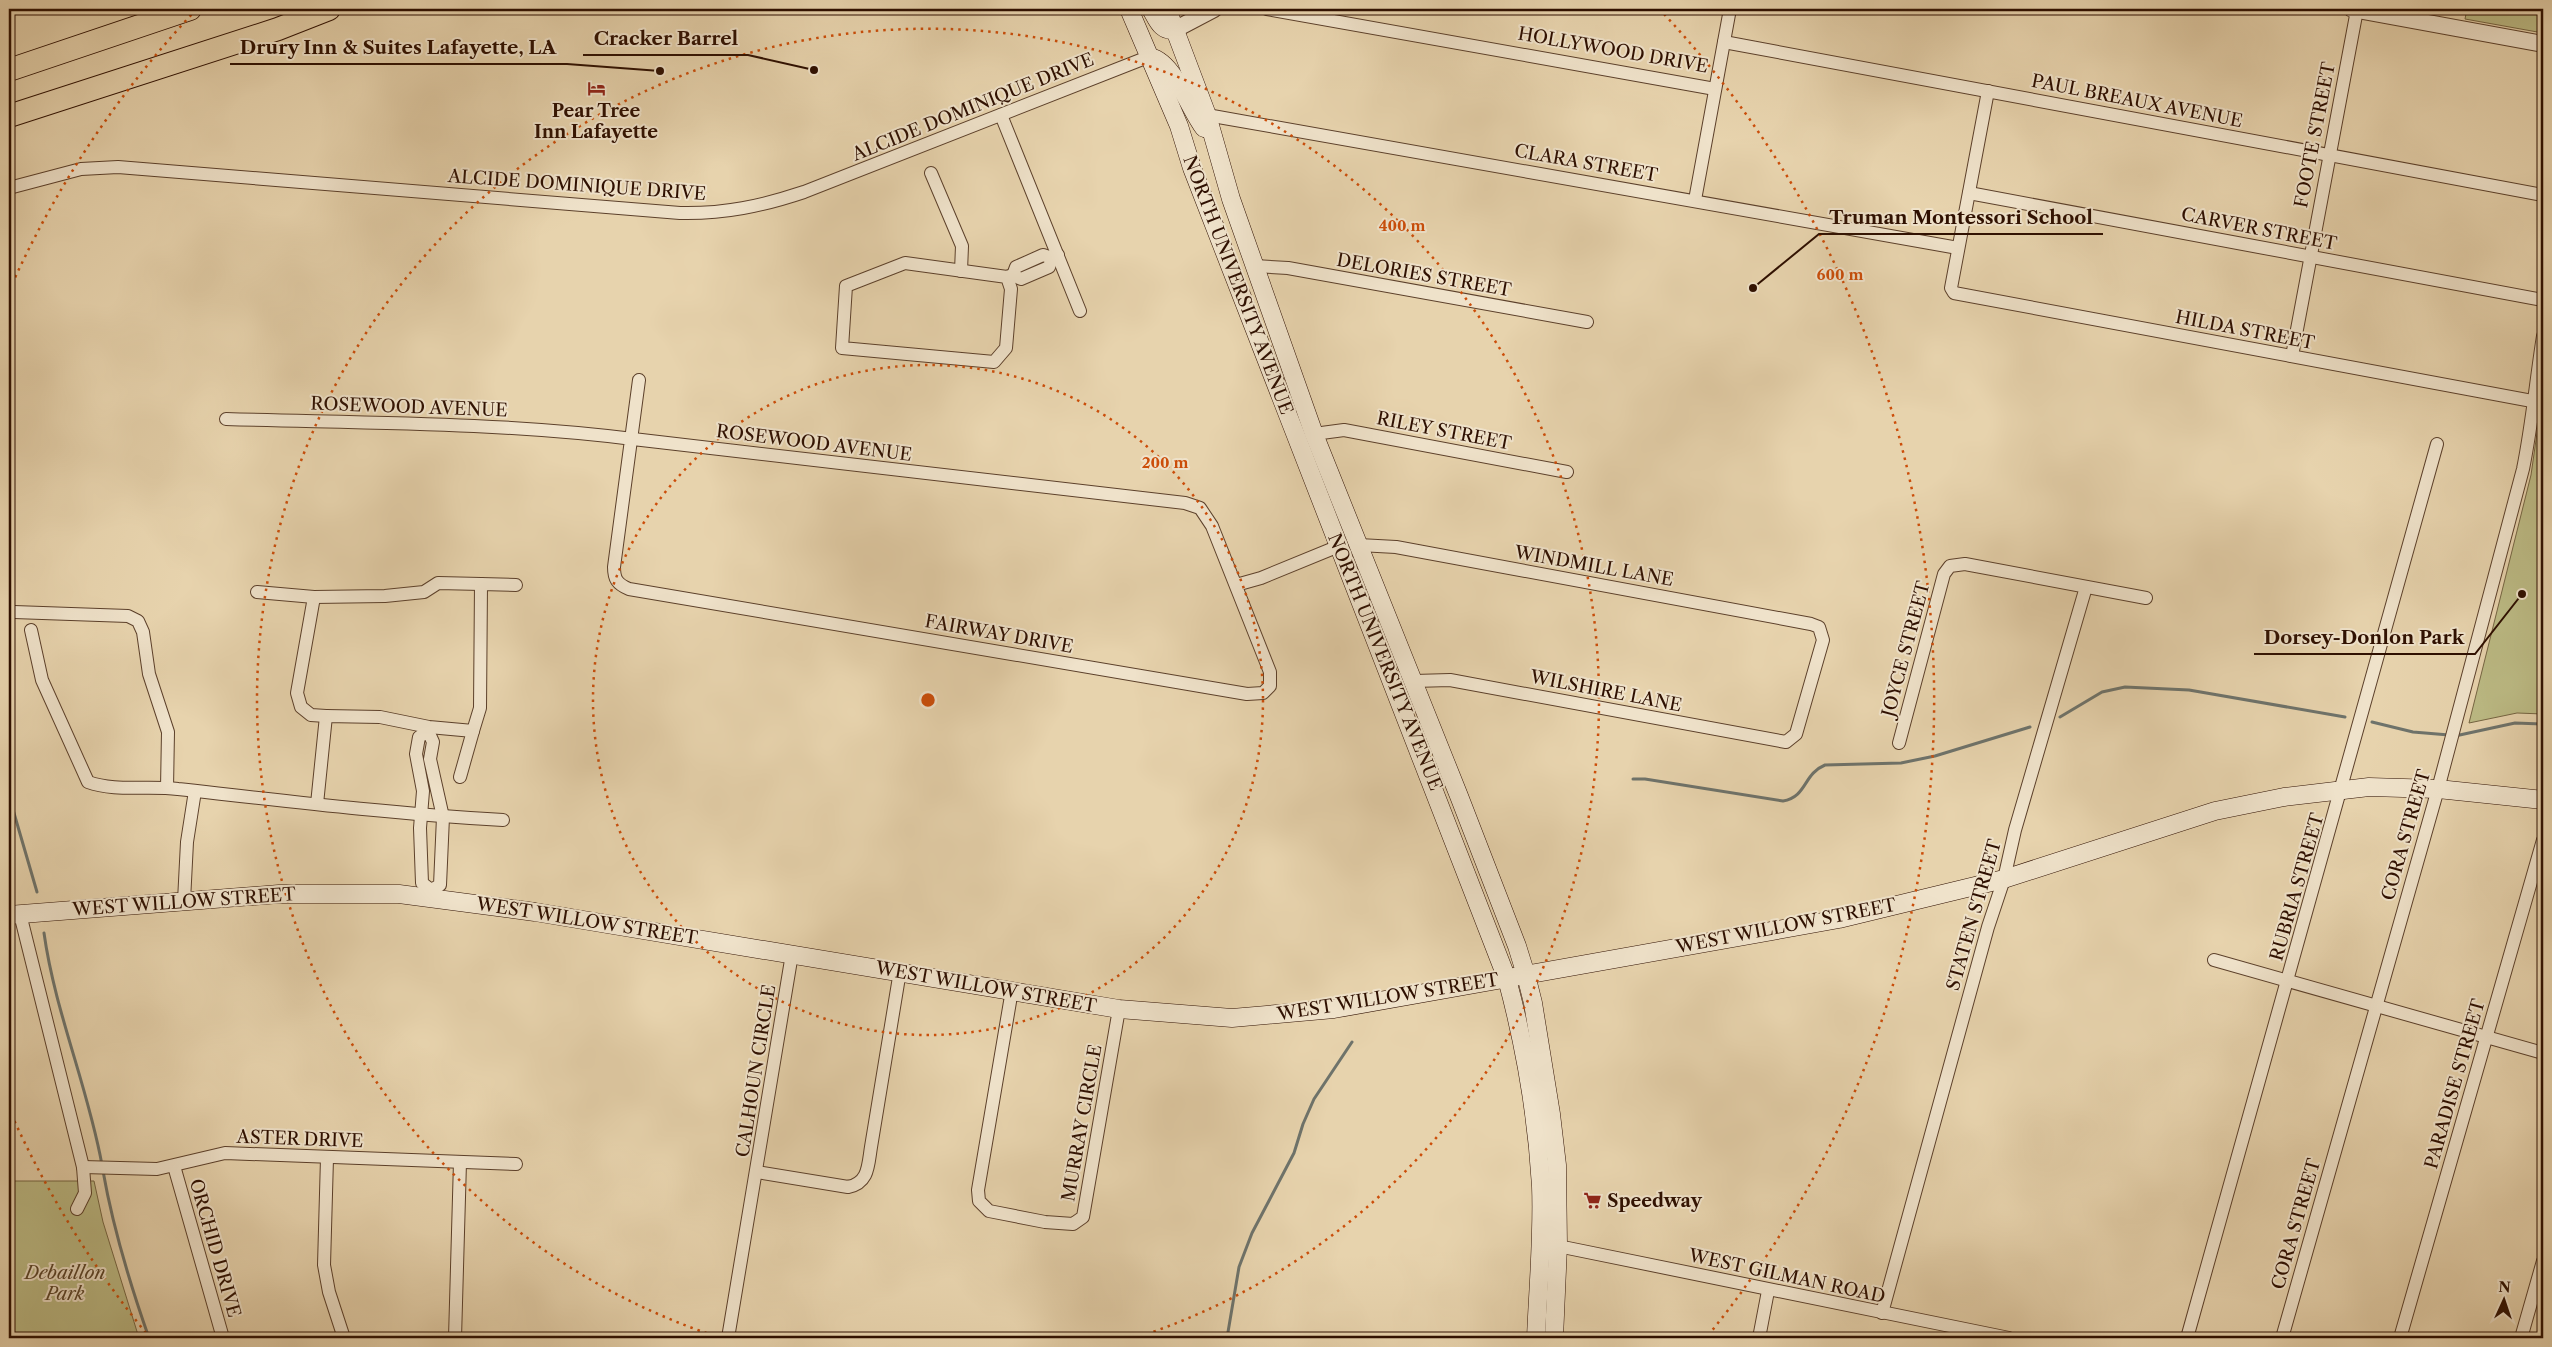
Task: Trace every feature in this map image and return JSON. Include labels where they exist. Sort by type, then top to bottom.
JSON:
[{"type":"highway","points":[[9,70],[190,9]]},
{"type":"highway","points":[[278,29],[329,9]]},
{"type":"highway","points":[[9,116],[278,29],[347,9]]},
{"type":"main road","name":"NORTH UNIVERSITY AVENUE","points":[[1129,9],[1179,126],[1192,168],[1230,267],[1507,979],[1514,1006],[1532,1109],[1541,1186],[1536,1338]]},
{"type":"main road","points":[[1151,9],[1161,26],[1170,30],[1176,29]]},
{"type":"main road","name":"NORTH UNIVERSITY AVENUE","points":[[1167,9],[1207,115],[1231,199],[1314,434],[1414,681],[1514,938],[1526,975],[1533,1003],[1552,1114],[1557,1165],[1558,1246],[1554,1338]]},
{"type":"main road","points":[[1148,57],[1162,62],[1170,72],[1201,124],[1214,140]]},
{"type":"main road","points":[[1192,168],[1219,198],[1231,199]]},
{"type":"main road","points":[[1230,267],[1255,266]]},
{"type":"main road","points":[[1393,683],[1414,681]]},
{"type":"main road","name":"WEST WILLOW STREET","points":[[14,914],[320,892],[431,894],[1119,1009],[1232,1018],[1334,1009],[1839,919],[2004,879],[2215,811],[2284,797],[2369,787],[2438,788],[2543,800]]},
{"type":"street","points":[[1176,29],[1214,9]]},
{"type":"street","name":"HOLLYWOOD DRIVE","points":[[1267,9],[1715,89]]},
{"type":"street","points":[[1694,200],[1730,9]]},
{"type":"street","points":[[2354,9],[2413,14],[2543,44]]},
{"type":"street","name":"FOOTE STREET","points":[[2292,356],[2354,9]]},
{"type":"street","name":"PAUL BREAUX AVENUE","points":[[1724,42],[2543,195]]},
{"type":"street","name":"ALCIDE DOMINIQUE DRIVE","points":[[9,188],[82,169],[118,167],[703,214],[736,211],[796,195],[1148,57]]},
{"type":"street","points":[[1958,248],[1988,91]]},
{"type":"street","points":[[1001,115],[1055,257],[1080,311]]},
{"type":"street","name":"CLARA STREET","points":[[1207,115],[1958,248]]},
{"type":"street","points":[[931,173],[962,246],[961,271]]},
{"type":"street","name":"CARVER STREET","points":[[1969,193],[2543,300]]},
{"type":"street","name":"HILDA STREET","points":[[1958,248],[1952,291],[2532,401]]},
{"type":"street","points":[[1010,276],[905,263],[846,286],[842,348],[994,362],[1006,348],[1011,289],[1010,276],[1016,267],[1030,268],[1043,255],[1055,257]]},
{"type":"street","name":"DELORIES STREET","points":[[1255,266],[1288,268],[1587,322]]},
{"type":"street","name":"CORA STREET","points":[[2282,1338],[2438,788],[2523,469],[2530,436],[2532,401],[2543,336]]},
{"type":"street","points":[[633,439],[639,380]]},
{"type":"street","name":"ROSEWOOD AVENUE","points":[[226,419],[537,430],[633,439],[1185,503],[1200,508],[1208,517],[1236,585]]},
{"type":"street","name":"RILEY STREET","points":[[1314,434],[1344,430],[1567,472]]},
{"type":"street","name":"FAIRWAY DRIVE","points":[[633,439],[614,567],[616,581],[629,589],[1237,693],[1258,694],[1268,690],[1270,686],[1270,672],[1236,585]]},
{"type":"street","name":"RUBRIA STREET","points":[[2187,1338],[2343,790],[2438,444]]},
{"type":"street","name":"WINDMILL LANE","points":[[1359,545],[1396,547],[1811,624],[1821,630],[1822,648],[1796,734],[1792,740]]},
{"type":"street","points":[[1236,585],[1261,578],[1339,546]]},
{"type":"street","name":"JOYCE STREET","points":[[1898,743],[1944,574],[1950,566],[1965,564],[2086,587]]},
{"type":"street","points":[[257,592],[314,597],[385,596],[424,592],[438,583],[516,586]]},
{"type":"street","points":[[460,777],[480,708],[481,584]]},
{"type":"street","points":[[2086,587],[2146,598]]},
{"type":"street","name":"STATEN STREET","points":[[1882,1313],[1988,927],[2004,879],[2021,811],[2086,587]]},
{"type":"street","points":[[314,597],[297,693],[301,707],[311,715],[380,717],[428,729],[473,731]]},
{"type":"street","points":[[14,612],[128,616],[138,621],[144,632],[149,674],[168,732],[167,788]]},
{"type":"street","points":[[31,630],[42,680],[88,782],[100,786],[167,788],[421,815],[503,820]]},
{"type":"street","name":"WILSHIRE LANE","points":[[1414,681],[1436,679],[1455,681],[1786,742],[1792,740]]},
{"type":"street","points":[[317,804],[326,716]]},
{"type":"street","points":[[428,729],[433,742],[430,759],[443,817],[440,885],[431,894],[422,882],[420,850],[423,791],[416,754],[419,737],[428,729]]},
{"type":"street","points":[[184,901],[187,842],[195,791]]},
{"type":"street","points":[[420,850],[424,841],[432,837],[439,838],[442,841]]},
{"type":"street","name":"PARADISE STREET","points":[[2400,1338],[2543,840]]},
{"type":"street","points":[[14,914],[83,1167],[86,1193],[77,1208]]},
{"type":"street","name":"CALHOUN CIRCLE","points":[[792,954],[757,1172],[848,1187],[862,1182],[866,1175],[870,1157],[900,972]]},
{"type":"street","points":[[2214,960],[2543,1053]]},
{"type":"street","name":"MURRAY CIRCLE","points":[[1012,990],[978,1195],[981,1205],[988,1210],[1045,1222],[1073,1224],[1083,1217],[1119,1009]]},
{"type":"street","name":"ASTER DRIVE","points":[[83,1167],[157,1169],[225,1153],[516,1164]]},
{"type":"street","points":[[327,1158],[324,1265],[329,1292],[344,1338]]},
{"type":"street","points":[[455,1338],[460,1162]]},
{"type":"street","name":"ORCHID DRIVE","points":[[174,1166],[223,1338]]},
{"type":"street","points":[[728,1338],[757,1172]]},
{"type":"street","name":"WEST GILMAN ROAD","points":[[1558,1246],[1768,1291],[2009,1338]]},
{"type":"street","points":[[2521,1338],[2543,1261]]},
{"type":"street","points":[[1759,1338],[1768,1291]]},
{"type":"green space","points":[[2467,9],[2543,9],[2543,33],[2465,19]]},
{"type":"green space","points":[[2543,391],[2543,714],[2517,713],[2469,723],[2531,475]]},
{"type":"green space","name":"Debaillon Park","points":[[9,1181],[94,1181],[103,1222],[139,1338],[9,1338]]},
{"type":"waterway","points":[[2060,717],[2102,692],[2125,687],[2189,690],[2345,717]]},
{"type":"waterway","points":[[2372,722],[2413,732],[2449,735]]},
{"type":"waterway","points":[[2455,736],[2515,723],[2543,724]]},
{"type":"waterway","points":[[1633,779],[1645,779],[1783,801],[1797,795],[1813,774],[1825,765],[1901,763],[1935,756],[2030,727]]},
{"type":"waterway","points":[[9,796],[37,892]]},
{"type":"waterway","points":[[44,933],[63,1021],[89,1107],[102,1165]]},
{"type":"waterway","points":[[1227,1338],[1239,1267],[1252,1233],[1294,1153],[1303,1124],[1314,1099],[1352,1042]]},
{"type":"waterway","points":[[103,1171],[123,1256],[149,1338]]},
{"type":"place","name":"Cracker Barrel","points":[[814,70]]},
{"type":"place","name":"Drury Inn & Suites Lafayette, LA","points":[[660,71]]},
{"type":"place","name":"Pear Tree Inn Lafayette","points":[[596,88]]},
{"type":"place","name":"Truman Montessori School","points":[[1753,288]]},
{"type":"place","name":"Dorsey-Donlon Park","points":[[2522,594]]},
{"type":"place","name":"Speedway","points":[[1593,1201]]}]
